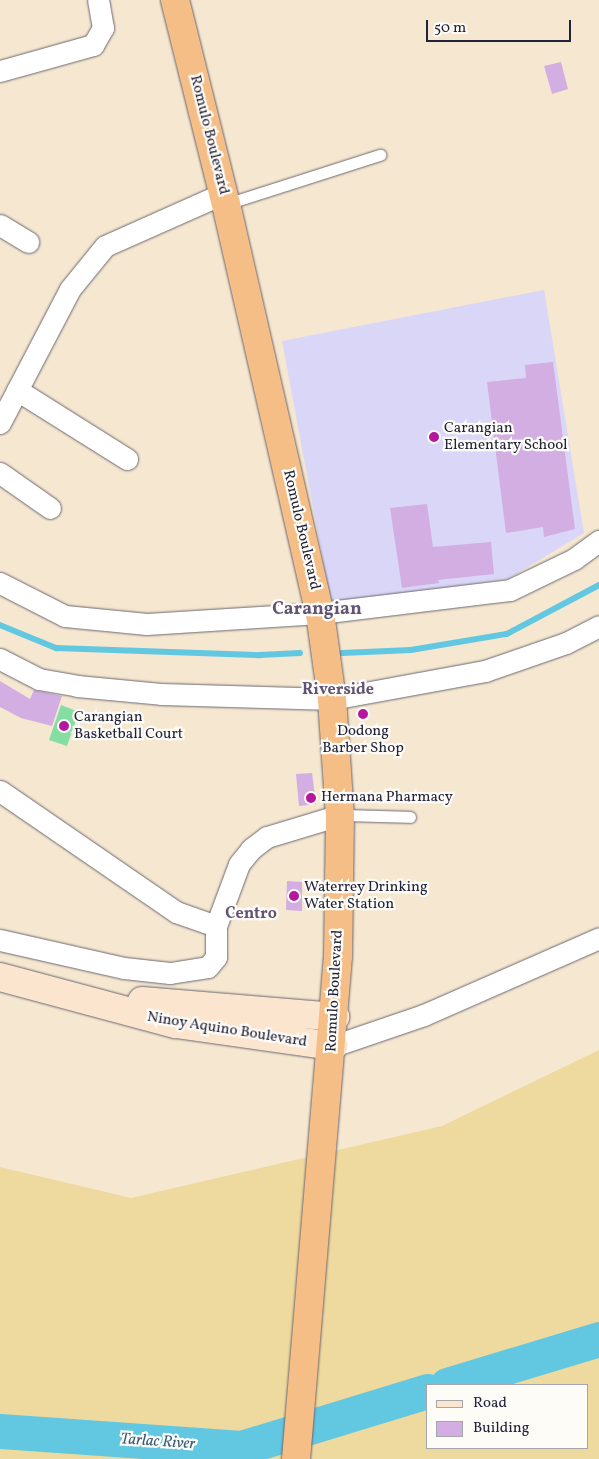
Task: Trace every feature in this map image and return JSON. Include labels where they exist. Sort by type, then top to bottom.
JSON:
[{"type":"highway","name":"Romulo Boulevard","points":[[174,0],[225,199],[320,612],[332,698],[340,815],[335,1017],[296,1459]]},
{"type":"main road","name":"Ninoy Aquino Boulevard","points":[[0,977],[176,1024],[332,1056]]},
{"type":"main road","name":"Ninoy Aquino Boulevard","points":[[94,1002],[122,999],[335,1017]]},
{"type":"street","points":[[0,71],[93,45],[103,28],[98,0]]},
{"type":"street","points":[[0,423],[70,289],[105,246],[225,199]]},
{"type":"street","points":[[0,225],[28,242]]},
{"type":"street","points":[[17,390],[127,459]]},
{"type":"street","points":[[0,473],[50,508]]},
{"type":"street","points":[[0,583],[65,616],[147,624],[320,612],[510,590],[574,559],[599,541]]},
{"type":"street","points":[[0,659],[38,679],[77,686],[161,694],[332,698],[485,671],[566,643],[599,626]]},
{"type":"street","points":[[0,791],[176,912],[216,926]]},
{"type":"street","points":[[0,940],[124,968],[170,974],[208,967],[216,957],[216,926],[240,864],[251,849],[267,837],[340,815]]},
{"type":"street","points":[[332,1056],[599,938]]},
{"type":"lane","points":[[225,199],[380,155]]},
{"type":"lane","points":[[340,815],[410,817]]},
{"type":"shaded area","name":"Carangian Elementary School","points":[[544,290],[584,533],[508,579],[331,604],[282,341]]},
{"type":"green space","name":"Carangian Basketball Court","points":[[61,705],[79,712],[67,746],[49,740]]},
{"type":"sand","points":[[599,1050],[599,1459],[0,1459],[0,1167],[131,1198],[442,1126]]},
{"type":"building","points":[[561,62],[568,89],[552,94],[544,66]]},
{"type":"building","points":[[553,362],[575,529],[544,537],[543,527],[506,533],[487,382],[526,378],[525,365]]},
{"type":"building","points":[[427,504],[433,547],[491,542],[494,574],[438,580],[439,583],[402,588],[390,508]]},
{"type":"building","points":[[0,681],[30,699],[34,690],[62,696],[52,726],[21,718],[0,707]]},
{"type":"building","points":[[312,773],[316,804],[299,806],[296,774]]},
{"type":"building","name":"Waterrey Drinking Water Station","points":[[287,881],[302,882],[302,911],[286,910]]},
{"type":"waterway","points":[[342,653],[411,650],[507,634],[599,585]]},
{"type":"waterway","points":[[0,625],[56,648],[260,655],[300,653]]},
{"type":"waterway","name":"Tarlac River","points":[[450,1384],[599,1339]]},
{"type":"waterway","name":"Tarlac River","points":[[0,1431],[241,1448],[426,1392]]},
{"type":"place","name":"Carangian Elementary School","points":[[434,437]]},
{"type":"place","name":"Dodong Barber Shop","points":[[363,714]]},
{"type":"place","name":"Carangian Basketball Court","points":[[64,726]]},
{"type":"place","name":"Hermana Pharmacy","points":[[311,798]]},
{"type":"place","name":"Waterrey Drinking Water Station","points":[[294,896]]},
{"type":"district","name":"Carangian","points":[[317,610]]},
{"type":"district","name":"Riverside","points":[[338,690]]},
{"type":"district","name":"Centro","points":[[251,914]]}]
